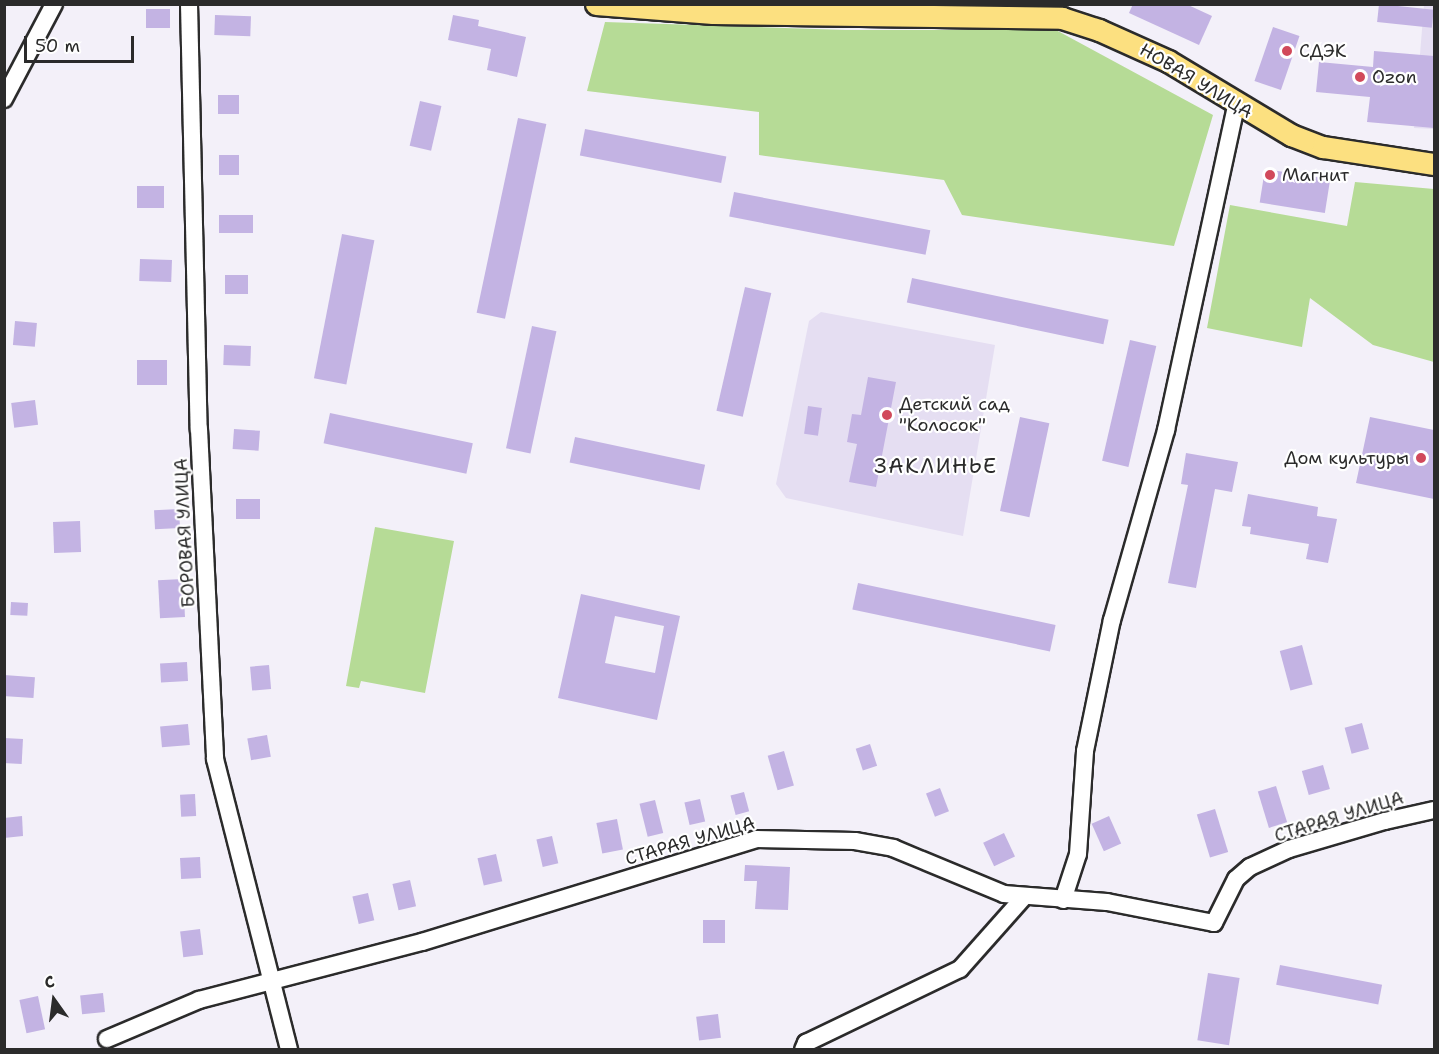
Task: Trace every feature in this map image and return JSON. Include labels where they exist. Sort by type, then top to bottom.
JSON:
[{"type":"main road","name":"НОВАЯ УЛИЦА","points":[[596,4],[713,13],[1062,18],[1134,44],[1274,127],[1323,147],[1434,164]]},
{"type":"street","points":[[4,99],[54,4]]},
{"type":"street","name":"БОРОВАЯ УЛИЦА","points":[[189,4],[199,429],[215,759],[289,1050]]},
{"type":"street","points":[[1063,900],[1078,854],[1085,750],[1112,620],[1166,430],[1236,105]]},
{"type":"street","name":"СТАРАЯ УЛИЦА","points":[[107,1039],[199,1000],[271,979],[422,942],[756,839],[813,838],[893,848],[1004,894],[1023,898],[1107,902],[1214,923],[1236,879],[1250,867],[1289,849],[1434,810]]},
{"type":"street","points":[[803,1050],[806,1043],[960,969],[1023,898]]},
{"type":"shaded area","points":[[1424,5],[1434,5],[1434,129],[1414,128]]},
{"type":"shaded area","name":"Детский сад \"Колосок\"","points":[[821,312],[995,345],[963,536],[786,498],[776,484],[809,321]]},
{"type":"green space","points":[[605,22],[846,30],[1056,30],[1213,115],[1174,246],[962,215],[944,180],[759,155],[759,112],[587,91]]},
{"type":"green space","points":[[1355,182],[1434,189],[1434,362],[1373,345],[1310,298],[1302,347],[1207,328],[1230,205],[1347,226]]},
{"type":"green space","points":[[375,527],[454,541],[425,693],[361,681],[359,688],[346,686]]},
{"type":"building","points":[[1133,4],[1186,4],[1212,16],[1199,45],[1129,13]]},
{"type":"building","points":[[1379,4],[1434,10],[1432,28],[1377,22]]},
{"type":"building","points":[[146,9],[170,9],[170,28],[146,28]]},
{"type":"building","points":[[215,15],[251,16],[250,36],[214,35]]},
{"type":"building","points":[[453,15],[479,20],[478,26],[526,37],[517,77],[487,70],[491,49],[448,40]]},
{"type":"building","points":[[1273,27],[1299,36],[1281,90],[1254,81]]},
{"type":"building","points":[[1374,51],[1434,56],[1434,128],[1367,122],[1370,97],[1316,92],[1319,62],[1373,67]]},
{"type":"building","points":[[218,95],[239,95],[239,114],[218,114]]},
{"type":"building","points":[[420,101],[441,106],[431,151],[410,146]]},
{"type":"building","points":[[518,118],[546,124],[505,319],[477,313]]},
{"type":"building","points":[[585,129],[726,156],[721,183],[580,156]]},
{"type":"building","points":[[219,155],[239,155],[239,175],[219,175]]},
{"type":"building","points":[[1265,169],[1330,179],[1325,213],[1260,203]]},
{"type":"building","points":[[137,186],[164,186],[164,208],[137,208]]},
{"type":"building","points":[[734,192],[930,230],[926,255],[729,217]]},
{"type":"building","points":[[219,215],[253,215],[253,233],[219,233]]},
{"type":"building","points":[[342,234],[374,240],[346,385],[314,378]]},
{"type":"building","points":[[140,259],[172,260],[171,282],[139,281]]},
{"type":"building","points":[[225,275],[248,275],[248,294],[225,294]]},
{"type":"building","points":[[912,278],[1109,320],[1103,344],[907,302]]},
{"type":"building","points":[[745,287],[771,293],[743,417],[716,411]]},
{"type":"building","points":[[15,321],[37,323],[35,347],[13,345]]},
{"type":"building","points":[[532,326],[556,331],[530,453],[506,448]]},
{"type":"building","points":[[1130,340],[1156,346],[1128,467],[1102,461]]},
{"type":"building","points":[[224,345],[251,346],[250,366],[223,365]]},
{"type":"building","points":[[137,360],[167,360],[167,385],[137,385]]},
{"type":"building","points":[[868,377],[896,382],[876,487],[849,482],[857,444],[847,442],[852,414],[861,415]]},
{"type":"building","points":[[35,400],[38,425],[14,428],[11,403]]},
{"type":"building","points":[[808,406],[822,408],[818,436],[804,434]]},
{"type":"building","points":[[330,413],[473,443],[466,474],[324,443]]},
{"type":"building","points":[[1020,417],[1049,423],[1029,517],[1000,511]]},
{"type":"building","points":[[1370,417],[1434,430],[1434,499],[1356,483]]},
{"type":"building","points":[[234,429],[260,431],[259,451],[233,449]]},
{"type":"building","points":[[575,437],[705,465],[700,490],[570,462]]},
{"type":"building","points":[[1186,453],[1238,462],[1232,492],[1215,489],[1196,588],[1168,583],[1188,485],[1181,484]]},
{"type":"building","points":[[1248,494],[1318,507],[1317,516],[1337,519],[1328,563],[1306,559],[1309,544],[1250,534],[1251,527],[1242,526]]},
{"type":"building","points":[[236,499],[260,499],[260,519],[236,519]]},
{"type":"building","points":[[179,509],[180,528],[155,529],[154,510]]},
{"type":"building","points":[[80,521],[81,552],[54,553],[53,522]]},
{"type":"building","points":[[183,579],[185,617],[160,618],[158,580]]},
{"type":"building","points":[[858,583],[1056,625],[1050,651],[852,609]]},
{"type":"building","points":[[581,594],[680,616],[657,720],[558,698]],"holes":[[[615,616],[664,626],[655,673],[605,663]]]},
{"type":"building","points":[[11,602],[28,603],[27,616],[10,615]]},
{"type":"building","points":[[1302,645],[1313,685],[1290,691],[1280,651]]},
{"type":"building","points":[[187,662],[188,681],[161,682],[160,663]]},
{"type":"building","points":[[269,665],[271,689],[252,691],[250,667]]},
{"type":"building","points":[[4,675],[35,677],[33,698],[4,696]]},
{"type":"building","points":[[1362,723],[1369,749],[1352,754],[1345,728]]},
{"type":"building","points":[[188,724],[190,745],[162,747],[160,726]]},
{"type":"building","points":[[267,735],[271,757],[251,760],[247,738]]},
{"type":"building","points":[[4,738],[23,739],[22,764],[4,763]]},
{"type":"building","points":[[870,744],[877,766],[863,771],[856,749]]},
{"type":"building","points":[[784,751],[794,786],[778,790],[768,756]]},
{"type":"building","points":[[1323,765],[1330,789],[1309,795],[1302,771]]},
{"type":"building","points":[[1276,786],[1287,822],[1269,828],[1258,792]]},
{"type":"building","points":[[940,788],[949,811],[935,817],[926,793]]},
{"type":"building","points":[[744,792],[749,811],[736,815],[730,796]]},
{"type":"building","points":[[195,794],[196,816],[181,817],[180,795]]},
{"type":"building","points":[[700,799],[705,821],[690,825],[684,803]]},
{"type":"building","points":[[655,800],[663,833],[648,837],[639,804]]},
{"type":"building","points":[[1215,809],[1228,852],[1210,858],[1197,815]]},
{"type":"building","points":[[22,816],[23,836],[4,838],[4,818]]},
{"type":"building","points":[[1109,816],[1121,843],[1104,851],[1092,824]]},
{"type":"building","points":[[617,819],[623,849],[602,853],[596,823]]},
{"type":"building","points":[[1004,833],[1015,857],[994,866],[983,843]]},
{"type":"building","points":[[552,836],[558,863],[543,867],[536,840]]},
{"type":"building","points":[[496,854],[502,881],[484,886],[477,858]]},
{"type":"building","points":[[200,857],[201,878],[181,879],[180,858]]},
{"type":"building","points":[[745,865],[790,867],[788,910],[755,909],[757,881],[744,881]]},
{"type":"building","points":[[410,880],[416,906],[399,910],[392,884]]},
{"type":"building","points":[[368,893],[374,920],[359,924],[352,897]]},
{"type":"building","points":[[703,920],[725,920],[725,943],[703,943]]},
{"type":"building","points":[[200,929],[203,955],[183,957],[180,931]]},
{"type":"building","points":[[1280,965],[1382,985],[1378,1004],[1276,985]]},
{"type":"building","points":[[1208,973],[1240,978],[1229,1045],[1197,1040]]},
{"type":"building","points":[[103,993],[105,1012],[82,1014],[80,995]]},
{"type":"building","points":[[38,996],[45,1029],[26,1033],[19,1000]]},
{"type":"building","points":[[718,1014],[721,1038],[699,1041],[696,1017]]},
{"type":"place","name":"СДЭК","points":[[1287,51]]},
{"type":"place","name":"Ozon","points":[[1360,77]]},
{"type":"place","name":"Магнит","points":[[1270,175]]},
{"type":"place","name":"Детский сад \"Колосок\"","points":[[887,415]]},
{"type":"place","name":"Дом культуры","points":[[1421,458]]},
{"type":"district","name":"ЗАКЛИНЬЕ","points":[[936,466]]}]
